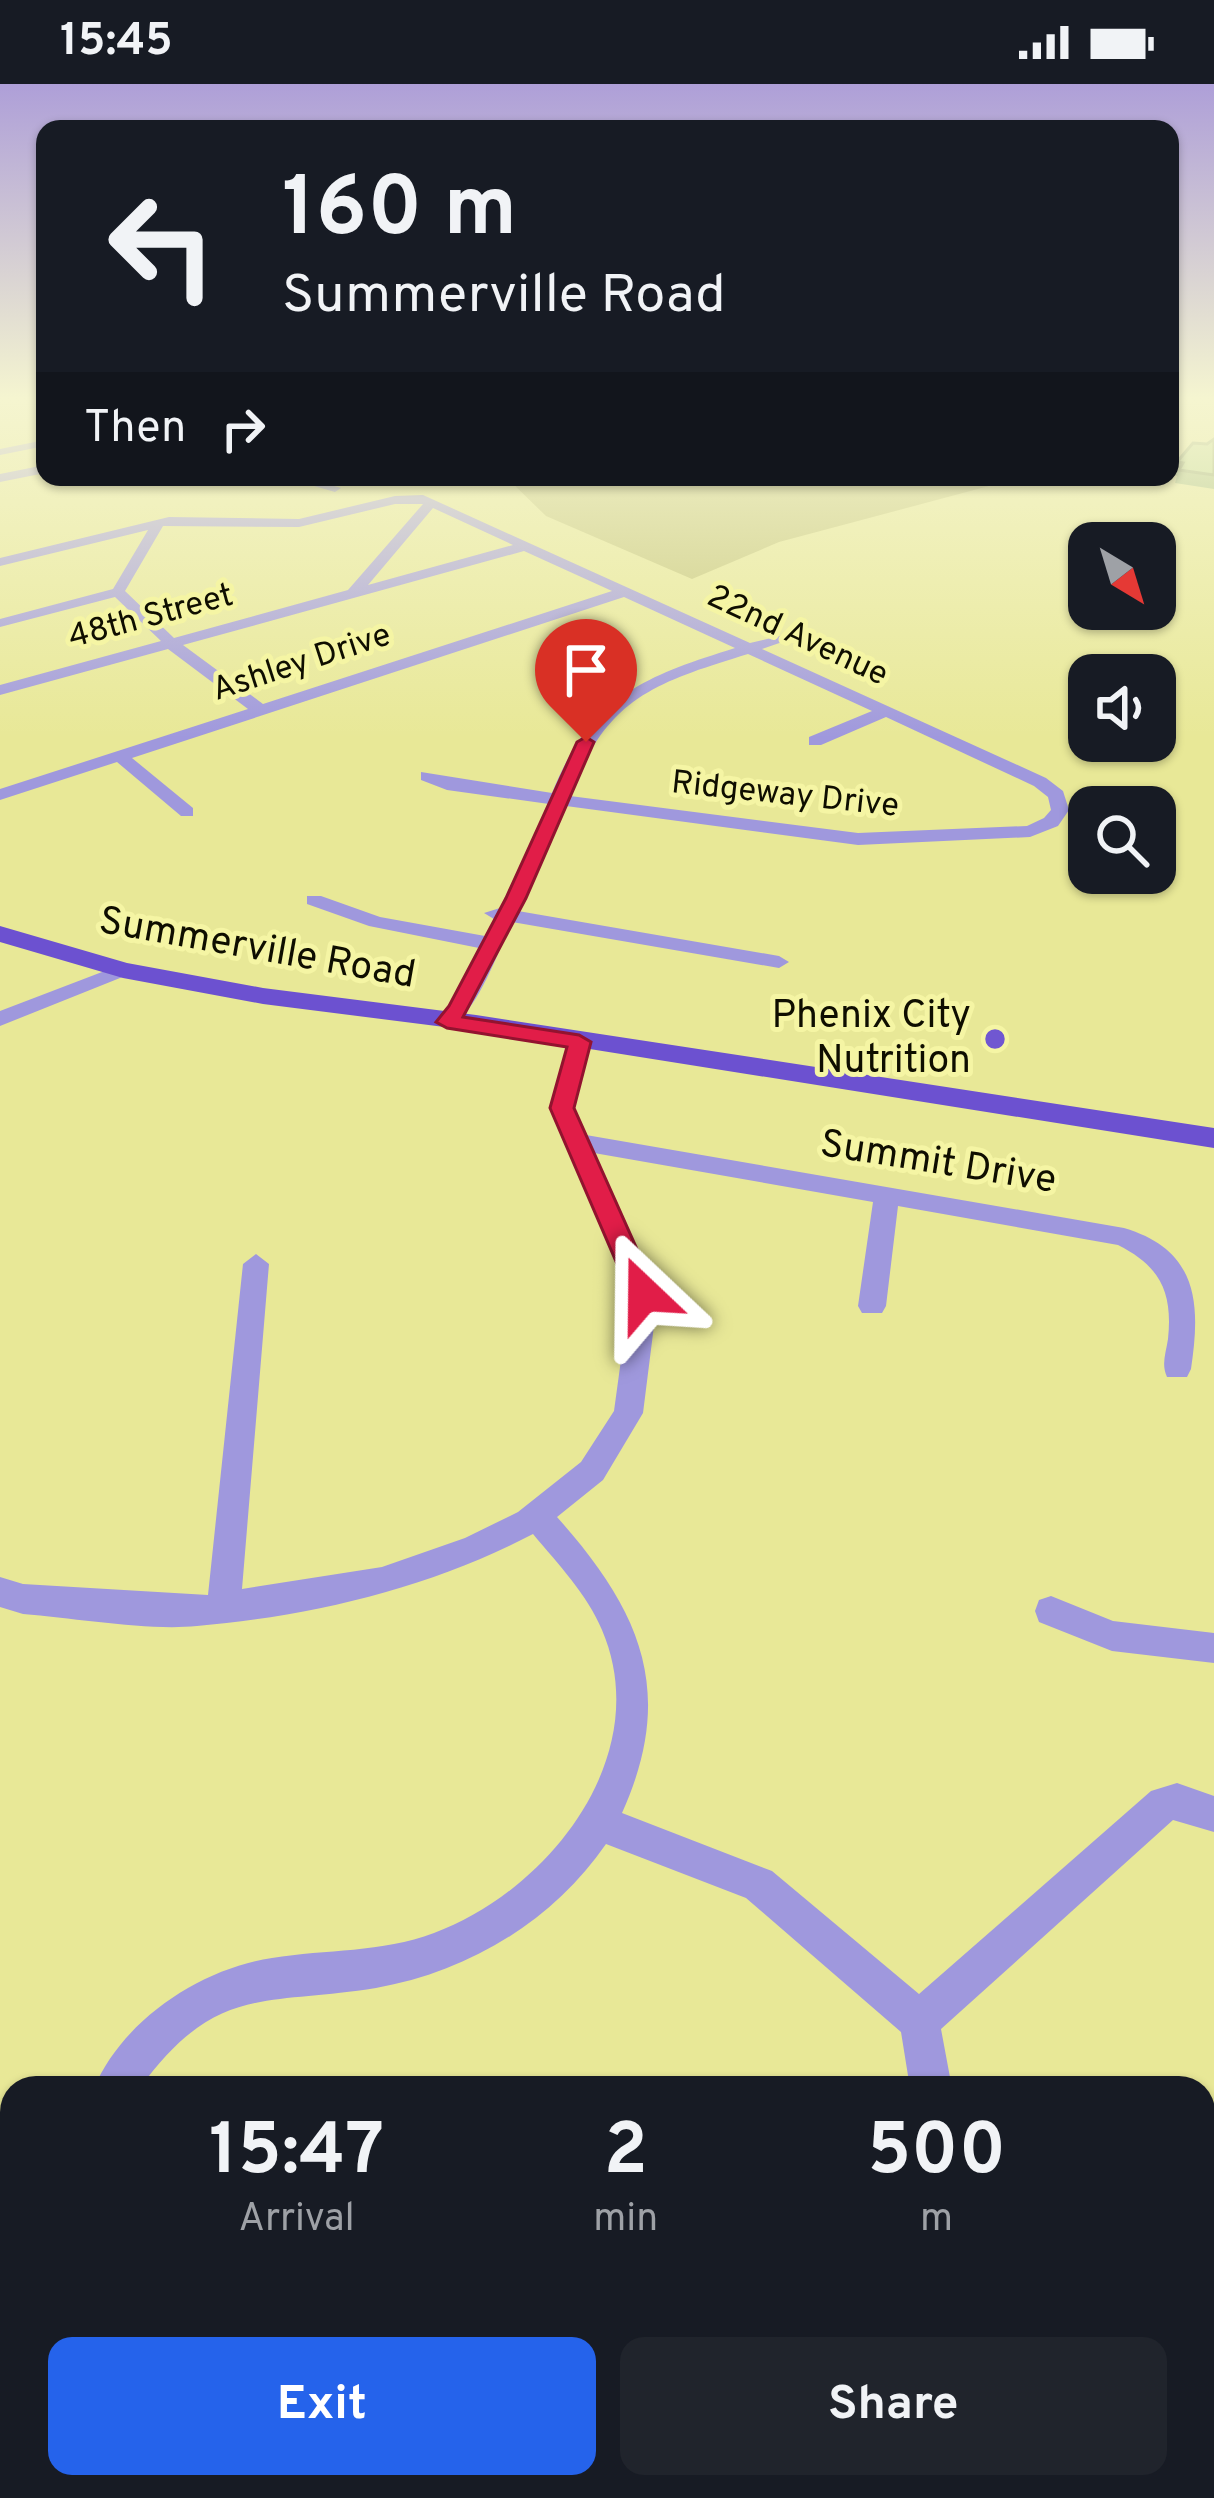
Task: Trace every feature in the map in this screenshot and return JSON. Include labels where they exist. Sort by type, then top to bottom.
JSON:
[{"type":"main road","name":"Summerville Road","points":[[0,934],[123,970],[263,996],[1214,1138]]},
{"type":"street","points":[[0,562],[190,519],[299,523],[343,513]]},
{"type":"street","points":[[352,595],[422,513]]},
{"type":"street","name":"22nd Avenue","points":[[454,513],[1040,782],[1057,795],[1060,810]]},
{"type":"street","points":[[0,623],[118,592],[158,524]]},
{"type":"street","name":"48th Street","points":[[0,690],[526,546]]},
{"type":"street","points":[[118,592],[172,644],[260,710]]},
{"type":"street","name":"Ashley Drive","points":[[0,795],[624,592]]},
{"type":"street","points":[[447,1022],[441,1009],[498,914],[542,808],[562,800],[562,786],[586,742],[613,708],[648,685],[782,637]]},
{"type":"street","points":[[815,741],[887,711]]},
{"type":"street","points":[[120,756],[187,812]]},
{"type":"street","name":"Ridgeway Drive","points":[[427,776],[447,785],[858,839],[1030,831],[1051,823],[1060,810]]},
{"type":"street","points":[[314,900],[376,922],[483,942]]},
{"type":"street","points":[[498,914],[779,962]]},
{"type":"street","points":[[0,1019],[123,970]]},
{"type":"street","points":[[0,1592],[23,1599],[194,1612],[224,1603],[382,1581],[475,1549],[536,1516],[592,1471],[628,1413],[644,1294],[562,1108],[579,1042]]},
{"type":"street","name":"Summit Drive","points":[[579,1142],[1081,1227],[1145,1246],[1175,1274],[1183,1291],[1185,1322],[1177,1369]]},
{"type":"street","points":[[872,1306],[886,1196]]},
{"type":"street","points":[[224,1603],[256,1264]]},
{"type":"street","points":[[123,2076],[178,2019],[237,1986],[268,1977],[392,1966],[492,1929],[586,1847],[619,1776],[633,1720],[631,1668],[611,1604],[536,1516]]},
{"type":"street","points":[[1051,1611],[1112,1636],[1214,1648]]},
{"type":"street","points":[[919,2021],[1165,1804],[1178,1801],[1214,1814]]},
{"type":"street","points":[[597,1822],[759,1884],[919,2021],[929,2076]]},
{"type":"shaded area","points":[[543,513],[889,513],[779,542],[692,579]]},
{"type":"place","name":"Phenix City Nutrition","points":[[995,1039]]},
{"type":"route","points":[[586,742],[562,786],[562,800],[516,898],[459,1009],[447,1022],[579,1042],[562,1108],[644,1294]]}]
